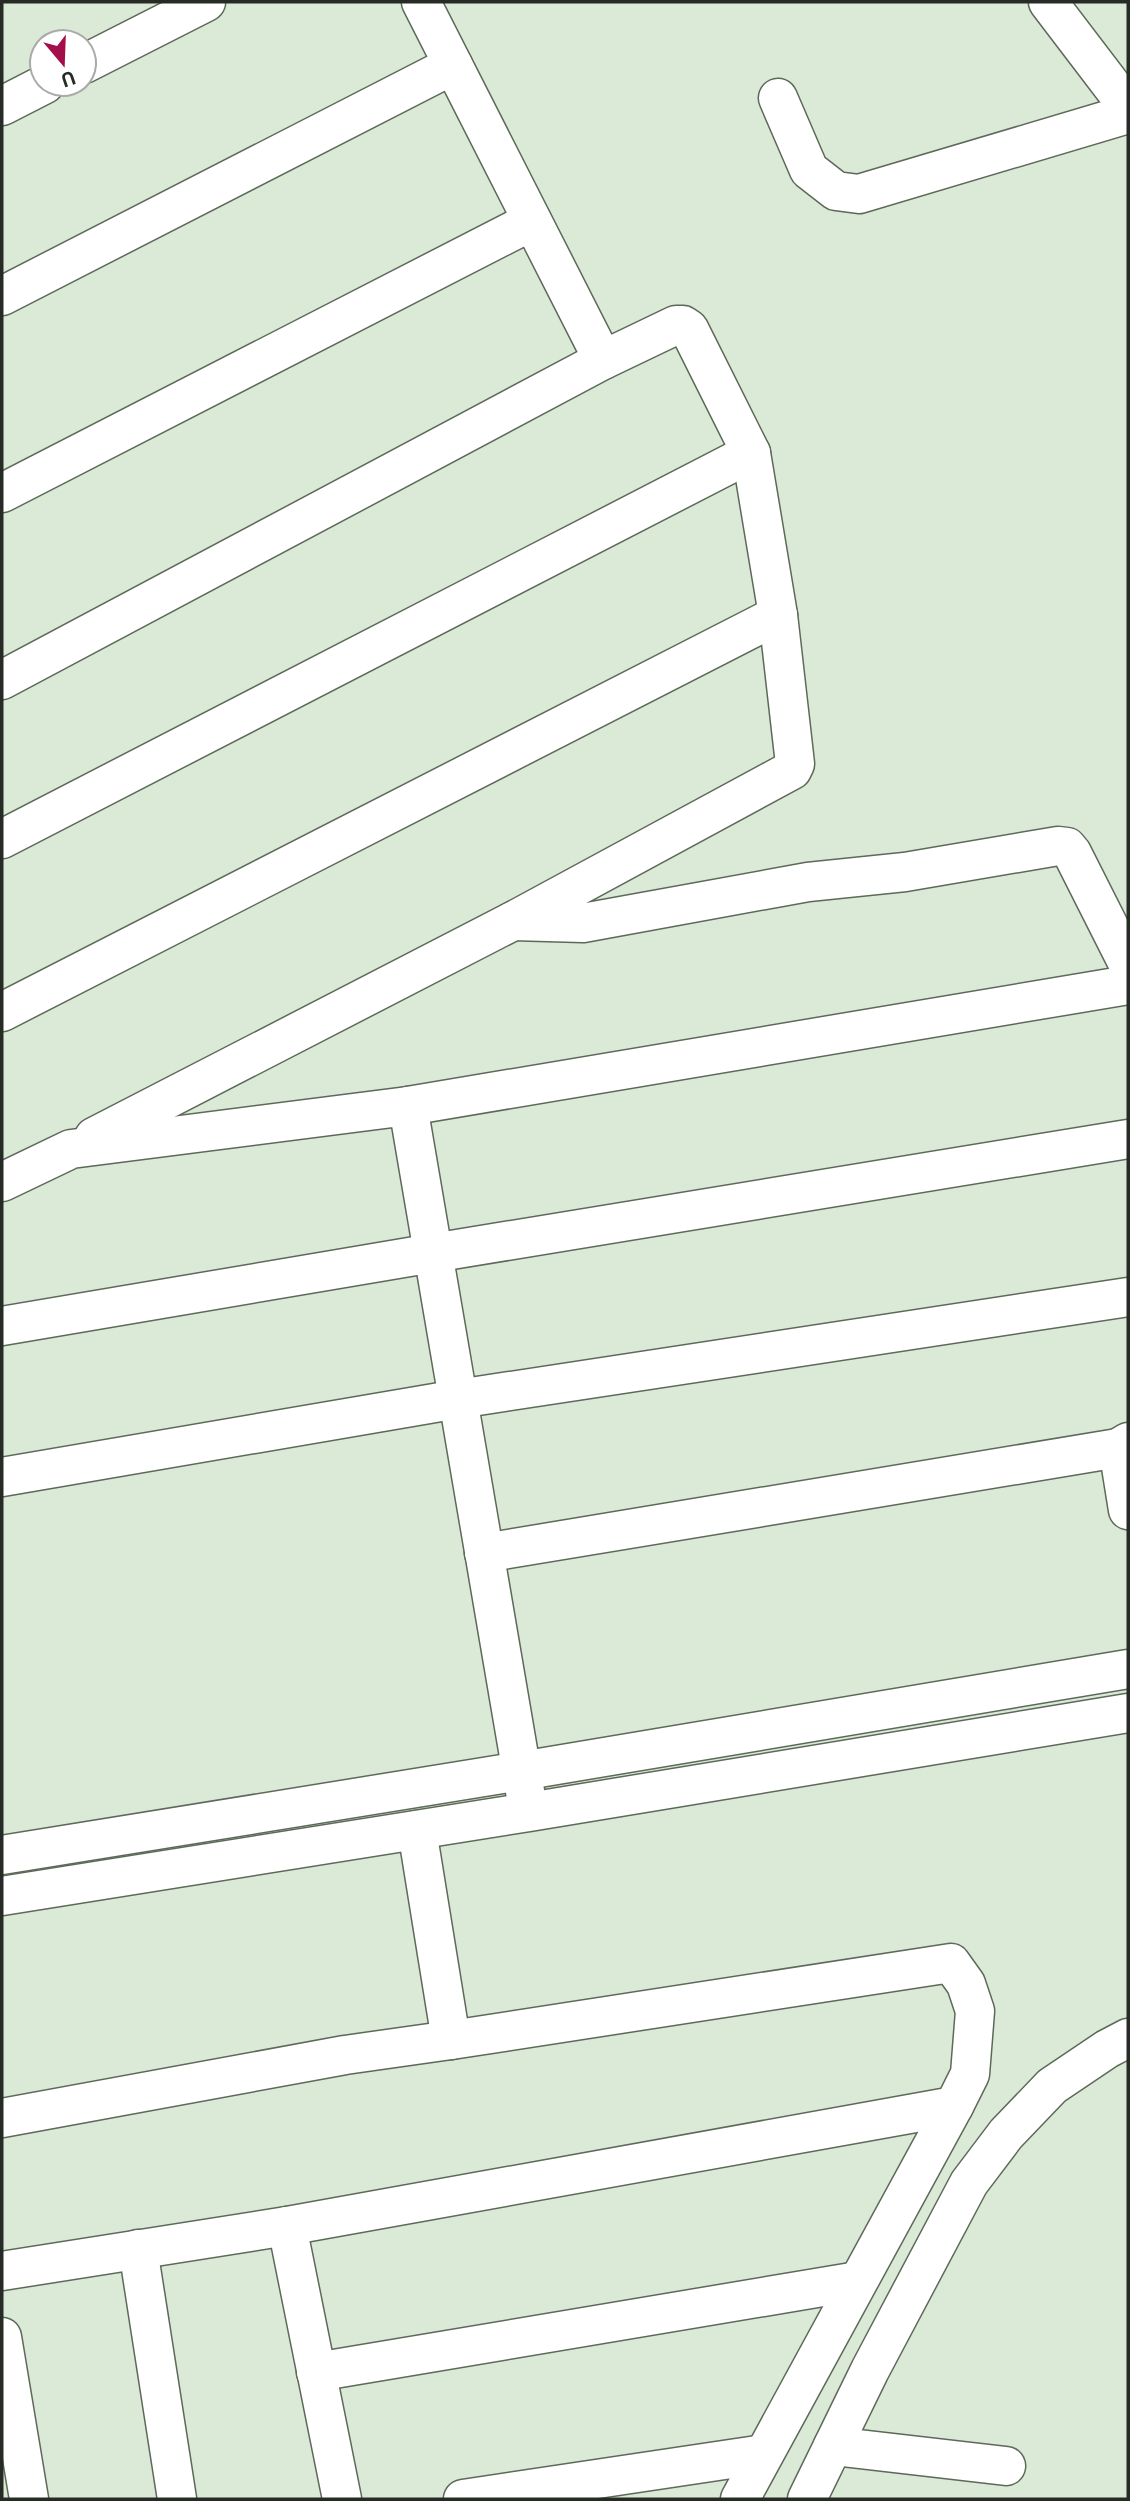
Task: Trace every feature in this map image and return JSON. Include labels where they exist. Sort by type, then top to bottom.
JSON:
[{"type":"street","points":[[98,57],[206,2]]},
{"type":"street","points":[[421,2],[603,360]]},
{"type":"street","points":[[1048,2],[1128,107]]},
{"type":"street","points":[[2,296],[453,65]]},
{"type":"street","points":[[2,106],[28,93]]},
{"type":"street","points":[[778,98],[809,170],[836,191],[859,194],[1128,114]]},
{"type":"street","points":[[2,493],[532,221]]},
{"type":"street","points":[[2,680],[603,360],[676,325],[683,325],[689,329],[751,453],[778,615],[795,764],[792,770],[513,920],[71,1149],[2,1182]]},
{"type":"street","points":[[2,839],[751,453]]},
{"type":"street","points":[[2,1012],[778,615]]},
{"type":"street","points":[[513,920],[583,923],[808,882],[905,872],[1058,846],[1067,847],[1072,853],[1128,964]]},
{"type":"street","points":[[71,1149],[408,1106],[1128,985]]},
{"type":"street","points":[[408,1106],[529,1812]]},
{"type":"street","points":[[2,1326],[1128,1139]]},
{"type":"street","points":[[2,1478],[458,1399],[1128,1297]]},
{"type":"street","points":[[484,1553],[1123,1445],[1128,1510]]},
{"type":"street","points":[[2,1855],[1128,1669]]},
{"type":"street","points":[[2,1896],[1128,1713]]},
{"type":"street","points":[[417,1830],[451,2040]]},
{"type":"street","points":[[2,2118],[345,2055],[951,1963],[966,1984],[975,2011],[970,2074],[740,2499]]},
{"type":"street","points":[[807,2499],[968,2183],[1006,2134],[1052,2086],[1128,2038]]},
{"type":"street","points":[[2,2271],[287,2226],[954,2106]]},
{"type":"street","points":[[287,2226],[342,2499]]},
{"type":"street","points":[[138,2249],[177,2499]]},
{"type":"street","points":[[316,2372],[858,2281]]},
{"type":"street","points":[[2,2337],[29,2499]]},
{"type":"street","points":[[832,2446],[1006,2466]]},
{"type":"street","points":[[463,2499],[764,2454]]}]
